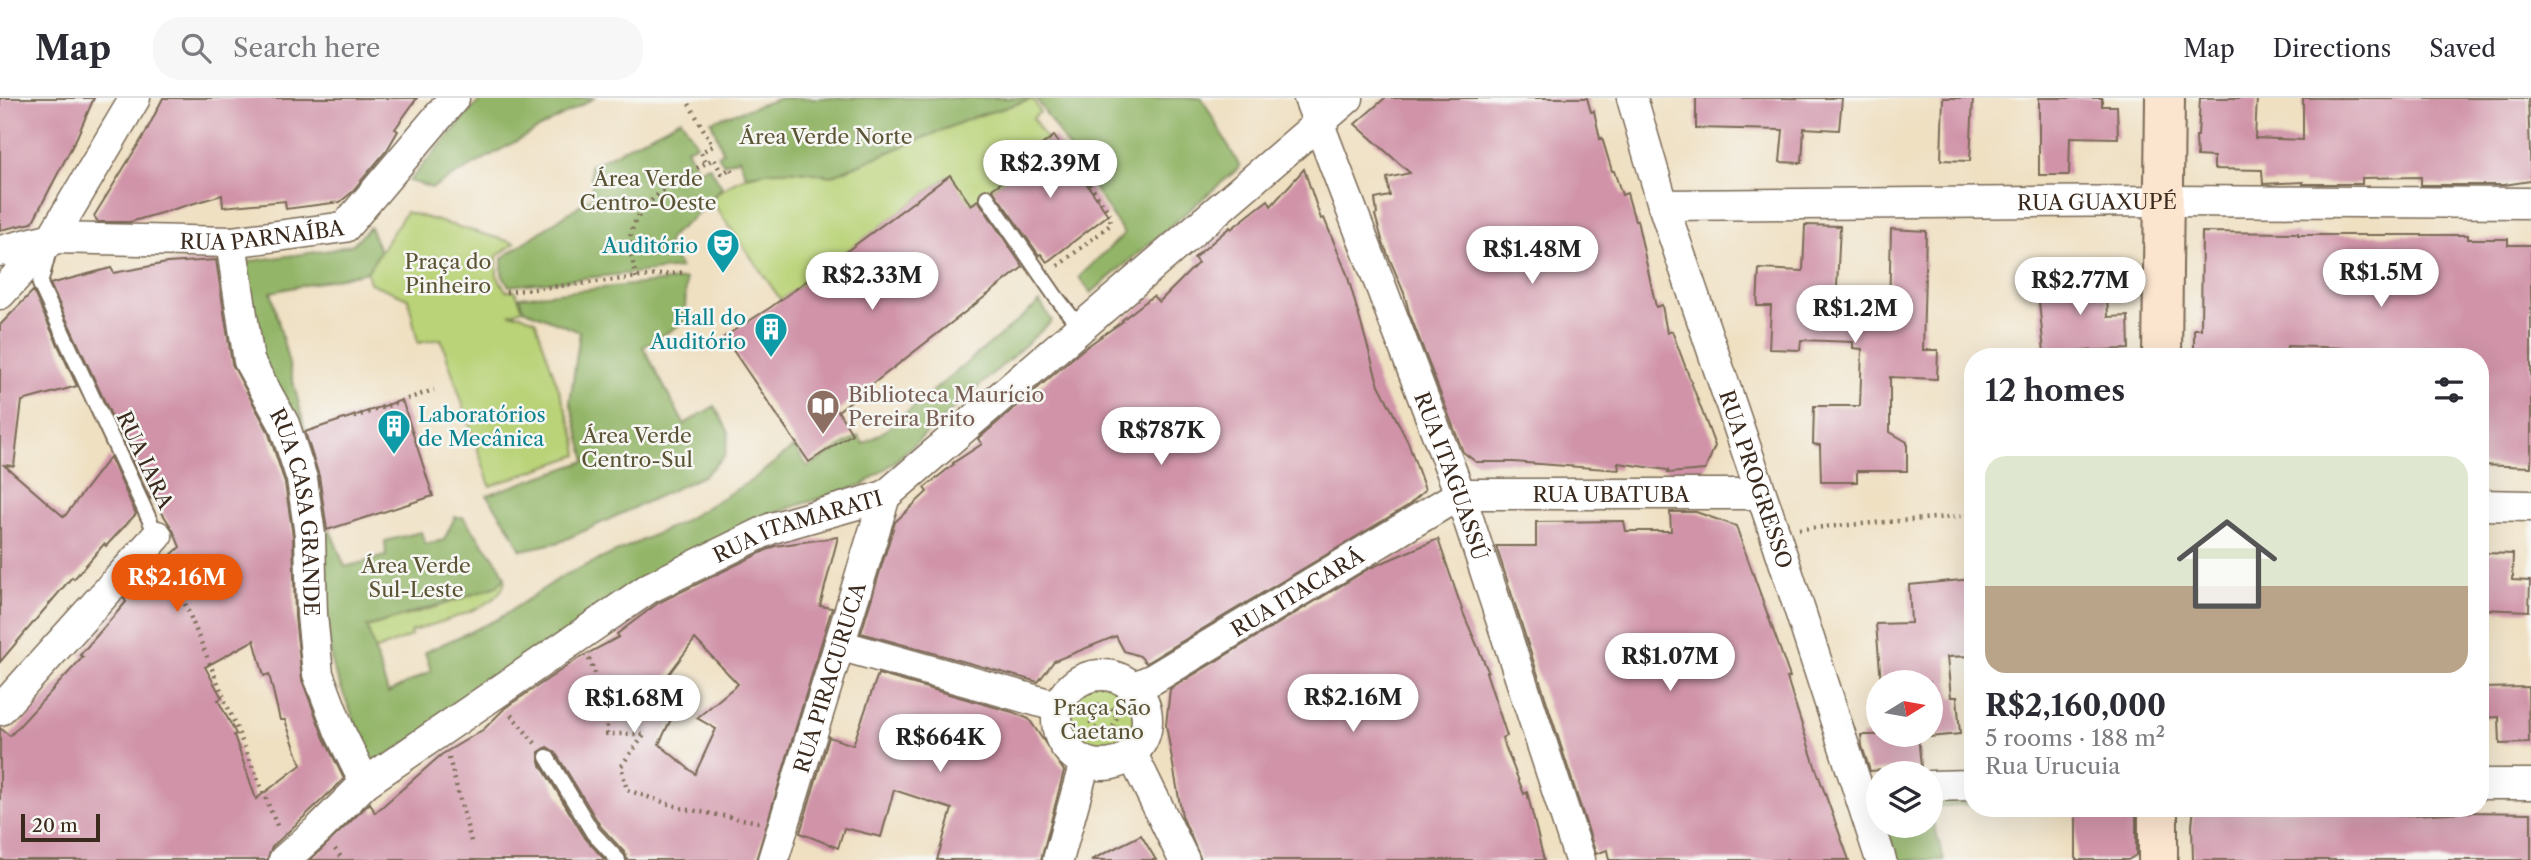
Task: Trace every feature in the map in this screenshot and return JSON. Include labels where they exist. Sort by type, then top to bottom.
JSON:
[{"type":"main road","points":[[2162,348],[2165,98]]},
{"type":"main road","points":[[2158,817],[2158,860]]},
{"type":"street","points":[[0,294],[52,239],[135,98]]},
{"type":"street","name":"RUA PARNAÍBA","points":[[0,251],[52,239],[230,242],[345,226],[454,98]]},
{"type":"street","name":"RUA ITAMARATI","points":[[286,858],[319,830],[365,783],[649,588],[772,528],[885,496],[1081,329],[1313,110],[1348,98]]},
{"type":"street","name":"RUA PROGRESSO","points":[[1632,98],[1663,205],[1774,531],[1866,783]]},
{"type":"street","name":"RUA ITAGUASSÚ","points":[[1313,110],[1460,494],[1580,860]]},
{"type":"street","name":"RUA GUAXUPÉ","points":[[1663,205],[2165,201],[2531,203]]},
{"type":"street","name":"RUA CASA GRANDE","points":[[230,242],[249,361],[284,424],[302,479],[310,535],[312,615],[318,674],[340,732],[365,783]]},
{"type":"street","name":"RUA UBATUBA","points":[[1460,494],[1762,494]]},
{"type":"street","name":"RUA ITACARÁ","points":[[1134,687],[1165,672],[1460,494]]},
{"type":"street","name":"RUA PIRACURUCA","points":[[774,860],[885,496]]},
{"type":"street","points":[[2489,505],[2531,506]]},
{"type":"street","points":[[0,710],[158,536]]},
{"type":"street","points":[[839,645],[1067,706]]},
{"type":"street","points":[[1091,675],[1121,678],[1134,687],[1143,699],[1147,721],[1142,743],[1132,754],[1110,765],[1085,762],[1074,755],[1059,733],[1057,720],[1067,706],[1066,693],[1076,682],[1091,675]]},
{"type":"street","points":[[1132,754],[1184,860]]},
{"type":"street","points":[[1058,860],[1085,762]]},
{"type":"street","points":[[2489,784],[2531,784]]},
{"type":"street","points":[[1943,786],[1964,785]]},
{"type":"street","name":"RUA PROGRESSO","points":[[1877,838],[1881,860]]},
{"type":"lane","points":[[988,197],[1081,329]]},
{"type":"lane","name":"RUA IARA","points":[[52,239],[40,284],[158,536]]},
{"type":"lane","points":[[547,757],[593,833],[618,860]]},
{"type":"path","points":[[689,104],[713,146],[701,152],[706,163]]},
{"type":"path","points":[[636,278],[630,234],[643,211],[660,192],[714,159],[722,174],[731,168],[734,175]]},
{"type":"path","points":[[1043,278],[1110,225],[1111,216],[1079,169]]},
{"type":"path","points":[[506,292],[686,272]]},
{"type":"path","points":[[354,416],[434,390]]},
{"type":"path","points":[[1774,531],[1964,516]]},
{"type":"path","name":"RUA IARA","points":[[158,536],[286,858]]},
{"type":"path","points":[[575,638],[592,664],[606,699],[607,734],[645,734],[621,766],[627,790],[684,808],[783,827]]},
{"type":"path","points":[[1100,689],[1119,695],[1132,711],[1131,731],[1119,747],[1100,752],[1081,744],[1075,736],[1067,706],[1100,689]]},
{"type":"path","points":[[494,695],[547,757]]},
{"type":"path","points":[[1108,706],[1114,712],[1115,724],[1109,729],[1097,729],[1091,723],[1091,714],[1097,707],[1108,706]]},
{"type":"path","points":[[442,730],[472,845]]},
{"type":"green space","points":[[482,98],[594,98],[432,188],[409,181]]},
{"type":"green space","name":"Área Verde Norte","points":[[781,98],[1035,98],[974,117],[831,176],[788,171],[746,176],[739,158],[724,164],[718,155],[723,152],[711,121]]},
{"type":"green space","points":[[1036,98],[1202,98],[1240,167],[1091,293],[1079,277],[1124,234]]},
{"type":"green space","points":[[1033,99],[1040,112],[1033,118],[1047,141],[1005,172],[1009,177],[970,205],[949,176],[781,300],[711,200],[737,181],[767,172],[799,171],[831,176],[974,117]]},
{"type":"green space","name":"Área Verde Centro-Oeste","points":[[681,119],[697,144],[687,149],[698,171],[709,166],[722,187],[668,241],[669,251],[681,268],[509,286],[502,274],[502,258],[593,196],[590,166]]},
{"type":"green space","name":"Praça do Pinheiro","points":[[406,212],[515,243],[497,256],[497,275],[506,291],[515,290],[523,309],[509,314],[520,314],[535,320],[576,439],[578,455],[490,486],[441,339],[418,343],[408,298],[370,283],[367,272]]},
{"type":"green space","name":"Área Verde Sul-Leste","points":[[370,227],[380,251],[367,272],[271,292],[330,530],[345,567],[386,556],[385,541],[421,532],[425,544],[444,540],[455,517],[463,517],[500,566],[505,578],[497,586],[483,591],[367,627],[388,693],[431,671],[425,652],[498,619],[563,576],[678,524],[752,480],[794,447],[808,467],[858,436],[864,444],[886,430],[1040,302],[1052,321],[893,463],[864,484],[743,523],[613,605],[381,760],[373,760],[368,755],[332,665],[321,568],[263,366],[243,262],[331,250],[353,244]]},
{"type":"green space","name":"Área Verde Centro-Sul","points":[[686,279],[685,322],[643,347],[684,424],[715,406],[729,433],[725,455],[705,475],[560,542],[521,550],[487,495],[586,461],[570,402],[580,332],[523,309],[519,297]]},
{"type":"green space","points":[[505,578],[502,589],[482,606],[410,632],[411,636],[374,651],[367,627],[463,598]]},
{"type":"green space","name":"Praça São Caetano","points":[[1102,679],[1117,682],[1130,691],[1139,704],[1142,719],[1139,734],[1130,747],[1117,756],[1102,759],[1087,756],[1074,747],[1065,734],[1062,719],[1065,704],[1074,691],[1087,682]]},
{"type":"green space","points":[[1964,795],[1964,805],[1943,806],[1943,796]]},
{"type":"green space","points":[[1884,838],[1938,838],[1944,860],[1891,860]]},
{"type":"building","points":[[0,98],[94,98],[32,223],[0,230]]},
{"type":"building","points":[[163,98],[417,98],[395,129],[398,131],[387,150],[351,193],[340,202],[286,209],[285,201],[223,207],[222,195],[130,222],[98,222],[94,216],[146,132]]},
{"type":"building","points":[[1385,98],[1587,98],[1591,112],[1594,111],[1600,139],[1602,138],[1612,171],[1622,195],[1627,193],[1635,221],[1637,220],[1656,307],[1662,305],[1667,333],[1672,331],[1715,446],[1705,470],[1668,473],[1668,470],[1618,463],[1619,470],[1476,462],[1463,452],[1383,243],[1375,215],[1375,199],[1390,196],[1387,178],[1410,173],[1355,124]]},
{"type":"building","points":[[1696,98],[1842,98],[1839,130],[1804,128],[1802,163],[1780,162],[1783,130],[1696,128]]},
{"type":"building","points":[[1943,98],[1973,98],[1970,161],[1941,160]]},
{"type":"building","points":[[2039,98],[2102,98],[2102,106],[2117,106],[2118,138],[2070,137],[2069,175],[2039,175]]},
{"type":"building","points":[[2200,98],[2257,98],[2255,138],[2303,140],[2303,98],[2528,98],[2531,181],[2504,185],[2421,185],[2421,177],[2362,178],[2362,184],[2263,184],[2262,170],[2214,169],[2214,157],[2197,156]]},
{"type":"building","points":[[1054,136],[1108,215],[1047,262],[1039,255],[992,189],[1009,177],[1005,172]]},
{"type":"building","points":[[1304,169],[1321,219],[1324,218],[1347,274],[1378,383],[1408,442],[1425,490],[1409,505],[1146,663],[1140,656],[1124,651],[1116,636],[1054,661],[1038,682],[861,633],[895,522],[927,492],[924,488],[953,463],[982,444],[978,439],[1082,350],[1153,296],[1159,302],[1198,263],[1194,258],[1230,227],[1231,229],[1268,200],[1271,206]]},
{"type":"building","points":[[950,175],[971,205],[978,200],[1023,267],[838,411],[852,434],[809,462],[724,337],[771,307]]},
{"type":"building","points":[[1805,225],[1840,226],[1836,307],[1889,308],[1891,229],[1926,231],[1923,350],[1938,350],[1937,379],[1890,377],[1890,432],[1907,442],[1907,471],[1857,471],[1857,482],[1821,482],[1820,445],[1813,444],[1814,406],[1860,406],[1862,349],[1853,348],[1853,342],[1801,340],[1800,350],[1769,349],[1771,306],[1757,306],[1759,269],[1803,271]]},
{"type":"building","points":[[2202,232],[2468,235],[2468,239],[2508,239],[2508,245],[2531,245],[2531,467],[2489,465],[2489,348],[2194,348],[2194,329],[2201,329]]},
{"type":"building","points":[[216,260],[232,364],[268,431],[285,483],[293,536],[295,617],[302,680],[324,738],[344,779],[272,847],[267,860],[0,860],[0,728],[10,736],[83,657],[80,655],[126,602],[124,598],[180,547],[173,530],[152,497],[150,499],[50,284],[111,268],[114,273],[167,263]],"holes":[[[254,640],[264,676],[269,674],[280,720],[285,720],[301,765],[256,799],[234,735],[236,734],[218,700],[222,698],[205,667]]]},
{"type":"building","points":[[2106,275],[2108,317],[2128,316],[2129,348],[2044,348],[2037,282],[2082,280],[2082,276]]},
{"type":"building","points":[[33,291],[77,386],[22,401],[14,466],[4,465],[64,517],[110,457],[136,514],[106,546],[104,544],[74,579],[72,577],[0,662],[0,325]]},
{"type":"building","points":[[402,400],[433,496],[327,530],[319,476],[305,432]]},
{"type":"building","points":[[1670,512],[1696,512],[1736,526],[1790,677],[1787,678],[1815,766],[1849,860],[1609,860],[1607,850],[1596,854],[1496,546],[1536,546],[1536,522],[1624,521],[1626,531],[1671,531]]},
{"type":"building","points":[[838,537],[820,606],[832,608],[756,860],[627,860],[625,853],[601,827],[555,752],[547,747],[539,752],[539,762],[585,838],[605,860],[310,860],[370,803],[375,813],[441,755],[484,729],[505,708],[579,658],[619,637],[617,634],[658,603],[775,546]],"holes":[[[695,639],[738,684],[697,718],[716,729],[695,774],[659,744],[676,709],[657,690]]]},
{"type":"building","points":[[1438,539],[1464,615],[1488,671],[1486,672],[1507,736],[1502,738],[1524,794],[1527,792],[1544,860],[1201,860],[1182,816],[1166,725],[1170,689],[1370,568]]},
{"type":"building","points":[[2489,553],[2513,554],[2512,580],[2530,581],[2529,611],[2489,609]]},
{"type":"building","points":[[1964,580],[1964,656],[1947,657],[1951,697],[1957,697],[1960,734],[1943,736],[1943,670],[1880,670],[1876,624],[1911,623],[1909,585]]},
{"type":"building","points":[[878,674],[1029,719],[1064,771],[1041,860],[937,860],[952,809],[894,790],[881,837],[844,828],[838,848],[800,833],[829,737],[853,745]]},
{"type":"building","points":[[2528,687],[2529,743],[2500,744],[2499,717],[2489,718],[2489,688]]},
{"type":"building","points":[[1861,735],[1866,735],[1866,747],[1919,747],[1920,761],[1867,761]]},
{"type":"building","points":[[2489,812],[2531,813],[2531,860],[2193,860],[2193,817],[2489,817]]},
{"type":"building","points":[[2076,817],[2136,817],[2136,855],[2128,860],[2076,860]]},
{"type":"building","points":[[1141,835],[1156,860],[1091,860]]},
{"type":"place","name":"Auditório","points":[[723,275]]},
{"type":"place","name":"Hall do Auditório","points":[[771,359]]},
{"type":"place","name":"Biblioteca Maurício Pereira Brito","points":[[823,436]]},
{"type":"place","name":"Laboratórios de Mecânica","points":[[394,456]]}]
